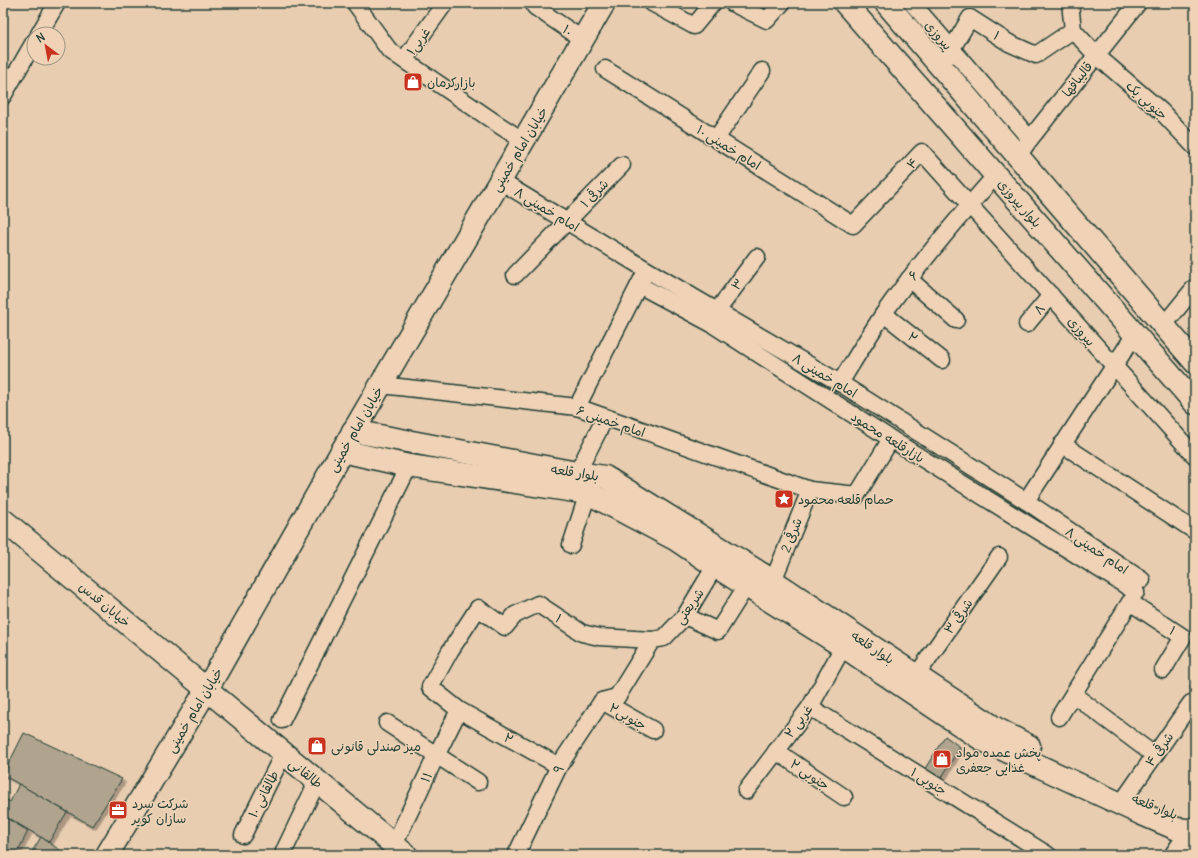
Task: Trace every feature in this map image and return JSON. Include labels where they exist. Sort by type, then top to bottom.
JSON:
[{"type":"main road","name":"خیابان امام خمینی","points":[[107,855],[207,689],[353,431],[604,3]]},
{"type":"main road","name":"بلوار پیروزی","points":[[845,3],[1195,403]]},
{"type":"main road","points":[[886,3],[947,58],[1024,148],[1195,362]]},
{"type":"main road","name":"بلوار قلعه","points":[[353,431],[605,477],[773,581],[995,728],[1127,795],[1185,818],[1194,829]]},
{"type":"main road","name":"بلوار قلعه","points":[[342,451],[409,466],[588,493],[675,539],[843,647],[983,740],[1177,829],[1194,829]]},
{"type":"main road","name":"خیابان قدس","points":[[3,520],[207,689]]},
{"type":"main road","name":"طالقانی","points":[[207,689],[283,754],[400,850]]},
{"type":"main road","points":[[1176,855],[1194,829]]},
{"type":"street","points":[[44,26],[57,3]]},
{"type":"street","points":[[355,3],[389,50],[524,141]]},
{"type":"street","name":"غربی۱","points":[[404,60],[445,3]]},
{"type":"street","points":[[652,3],[694,26],[713,3]]},
{"type":"street","points":[[732,3],[768,20],[782,3]]},
{"type":"street","name":"پیروزی","points":[[912,3],[947,58]]},
{"type":"street","points":[[1070,3],[1073,30]]},
{"type":"street","name":"قالیبافها","points":[[1024,148],[1138,3]]},
{"type":"street","name":"۱۰","points":[[535,6],[582,39]]},
{"type":"street","name":"۱","points":[[947,58],[970,18],[1009,43],[1036,55],[1073,30]]},
{"type":"street","name":"جنوبی یک","points":[[1073,30],[1096,55],[1161,111],[1195,147]]},
{"type":"street","points":[[3,96],[26,56]]},
{"type":"street","name":"امام خمینی ۱۰","points":[[605,69],[853,225]]},
{"type":"street","points":[[716,139],[762,71]]},
{"type":"street","name":"۴","points":[[853,225],[922,152],[970,205]]},
{"type":"street","name":"۱ شرقی","points":[[515,275],[622,165]]},
{"type":"street","name":"۶","points":[[840,383],[884,314],[909,279],[996,175]]},
{"type":"street","name":"امام خمینی ۸","points":[[500,180],[647,270],[840,383],[1026,501],[1136,591]]},
{"type":"street","name":"پیروزی","points":[[970,205],[1195,456]]},
{"type":"street","name":"۳","points":[[717,311],[757,257]]},
{"type":"street","points":[[577,407],[647,270]]},
{"type":"street","points":[[909,279],[956,320]]},
{"type":"street","name":"بازارقلعه محمود","points":[[639,285],[712,324],[891,439],[1136,591]]},
{"type":"street","points":[[1164,325],[1195,287]]},
{"type":"street","name":"۸","points":[[1027,324],[1051,294]]},
{"type":"street","name":"۲","points":[[884,314],[942,360]]},
{"type":"street","points":[[1026,501],[1135,334]]},
{"type":"street","name":"امام خمینی ۶","points":[[381,385],[577,407],[604,418],[810,490],[857,495],[891,439]]},
{"type":"street","points":[[577,473],[604,418]]},
{"type":"street","points":[[1062,444],[1195,531]]},
{"type":"street","points":[[282,720],[409,466]]},
{"type":"street","name":"2 شرقی","points":[[773,581],[810,490]]},
{"type":"street","points":[[571,545],[588,493]]},
{"type":"street","name":"۳ شرقی","points":[[916,676],[999,557]]},
{"type":"street","name":"شریعتی","points":[[652,640],[664,638],[685,616],[715,566]]},
{"type":"street","points":[[685,616],[718,631],[747,585]]},
{"type":"street","points":[[1059,717],[1074,695],[1136,591]]},
{"type":"street","name":"۱","points":[[1136,591],[1183,637],[1163,670]]},
{"type":"street","name":"۱","points":[[478,608],[505,627],[515,615],[538,604],[582,633],[599,637],[652,640]]},
{"type":"street","name":"۲","points":[[478,608],[450,651],[430,687],[459,710],[559,766]]},
{"type":"street","points":[[610,699],[652,640]]},
{"type":"street","name":"۲ غربی","points":[[746,791],[810,707],[843,647]]},
{"type":"street","points":[[1074,695],[1154,755]]},
{"type":"street","name":"جنوبی۲","points":[[610,699],[653,730]]},
{"type":"street","name":"۹","points":[[516,855],[559,766],[610,699]]},
{"type":"street","name":"شرقی ۴","points":[[1127,795],[1191,703]]},
{"type":"street","name":"۱ جنوبی","points":[[810,707],[1048,855]]},
{"type":"street","name":"۱۱","points":[[400,850],[436,756],[459,710]]},
{"type":"street","points":[[387,723],[478,782]]},
{"type":"street","name":"۲ جنوبی","points":[[776,751],[844,797]]},
{"type":"street","name":"طالقانی ۱۰","points":[[243,835],[283,754]]},
{"type":"street","points":[[284,851],[317,782]]},
{"type":"building","points":[[24,733],[122,779],[92,826],[3,775]]},
{"type":"building","name":"پخش عمده مواد غذایی جعفری","points":[[945,736],[960,747],[939,782],[923,772]]},
{"type":"building","points":[[19,784],[67,812],[49,842],[3,815],[3,797],[10,802]]},
{"type":"building","points":[[3,816],[28,831],[16,855],[3,855]]},
{"type":"building","points":[[41,837],[67,855],[30,855]]},
{"type":"place","name":"بازارکرمان","points":[[413,82]]},
{"type":"place","name":"حمام قلعه محمود","points":[[784,499]]},
{"type":"place","name":"میز صندلی قانونی","points":[[317,746]]},
{"type":"place","name":"پخش عمده مواد غذایی جعفری","points":[[942,759]]},
{"type":"place","name":"شرکت سرد سازان کویر","points":[[118,810]]}]
